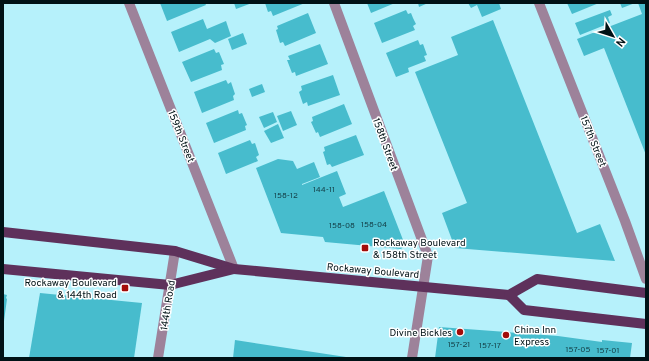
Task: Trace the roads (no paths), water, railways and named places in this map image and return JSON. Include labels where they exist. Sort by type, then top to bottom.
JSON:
[{"type":"main road","name":"Rockaway Boulevard","points":[[3,232],[175,251],[234,269],[509,295]]},
{"type":"main road","name":"Rockaway Boulevard","points":[[3,269],[170,285],[234,269]]},
{"type":"main road","points":[[646,293],[537,279],[509,295],[524,310],[646,324]]},
{"type":"street","name":"159th Street","points":[[129,3],[234,269]]},
{"type":"street","name":"158th Street","points":[[334,3],[428,256],[412,358]]},
{"type":"street","name":"157th Street","points":[[539,3],[626,221],[646,279]]},
{"type":"street","name":"144th Road","points":[[158,358],[175,251]]},
{"type":"place","name":"Rockaway Boulevard & 158th Street","points":[[365,248]]},
{"type":"place","name":"Rockaway Boulevard & 144th Road","points":[[125,288]]},
{"type":"place","name":"Divine Bickles","points":[[460,332]]},
{"type":"place","name":"China Inn Express","points":[[506,335]]}]
